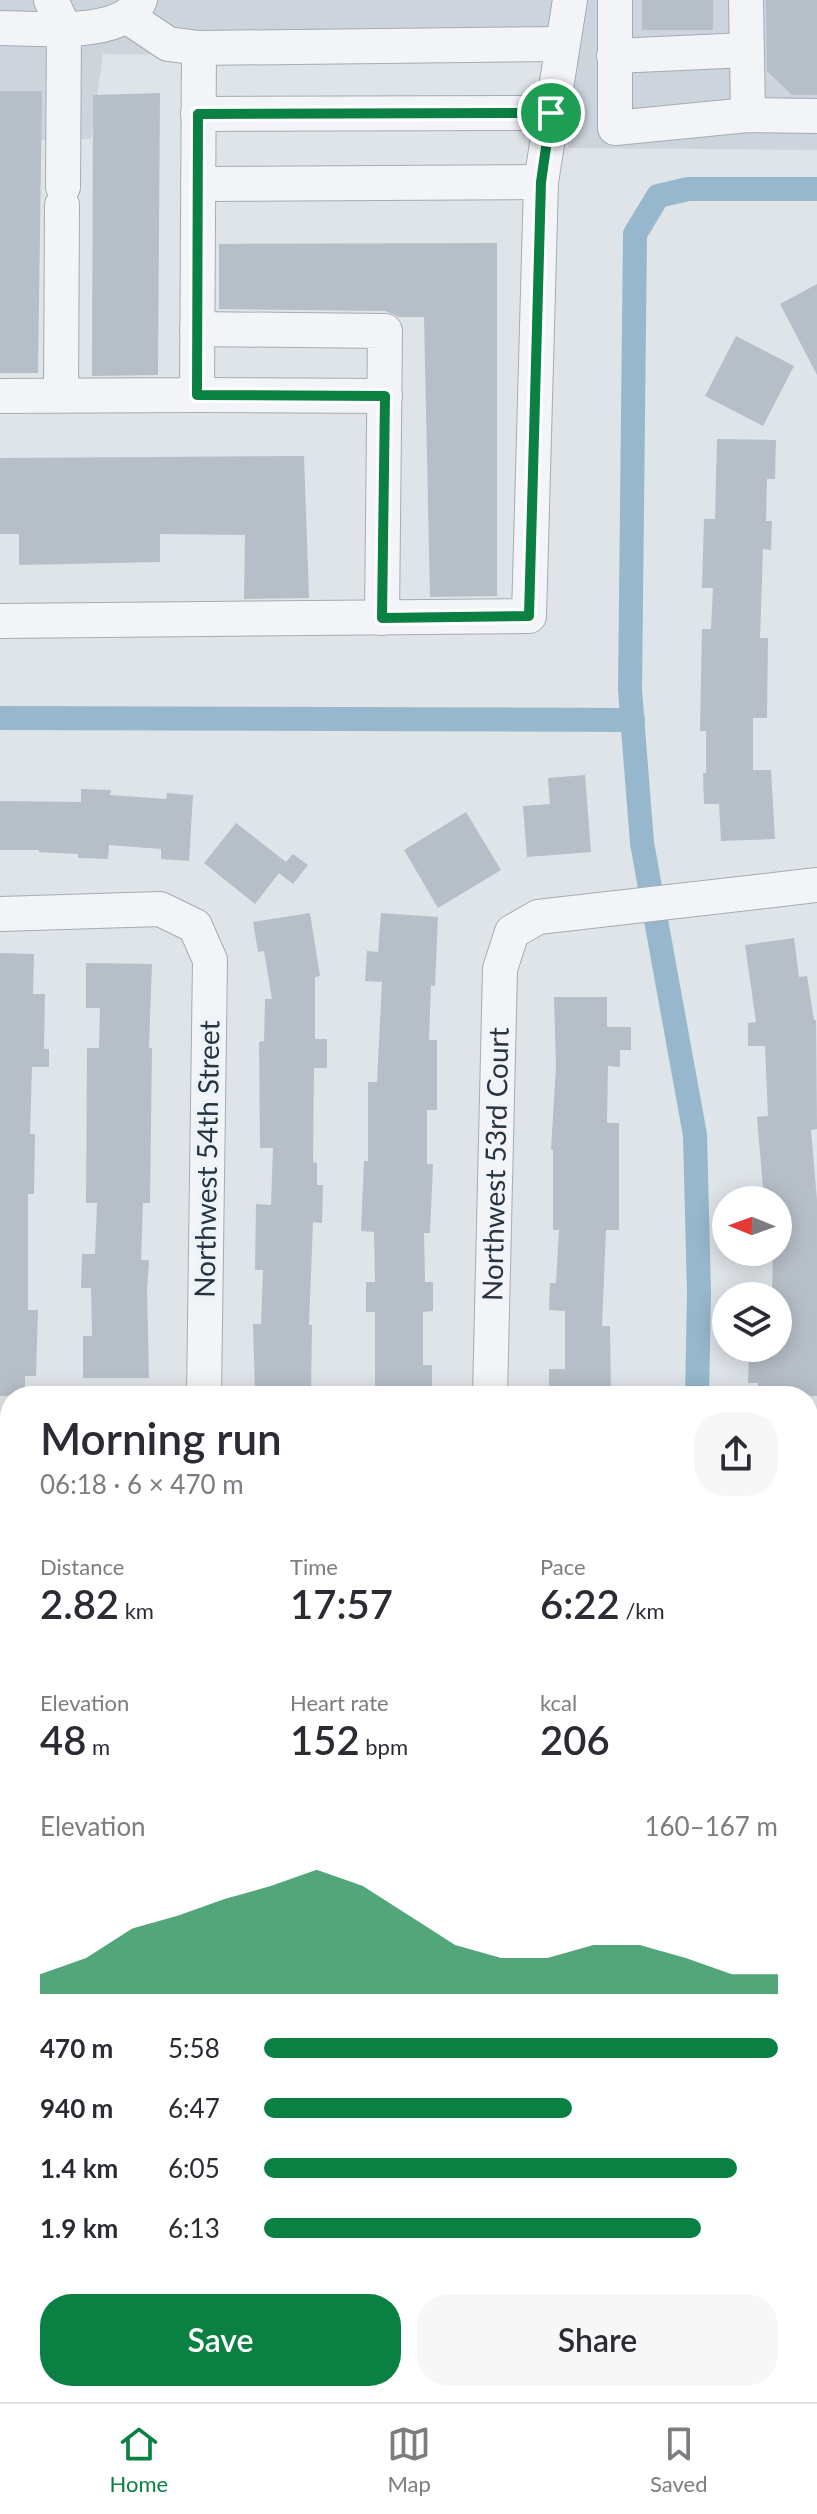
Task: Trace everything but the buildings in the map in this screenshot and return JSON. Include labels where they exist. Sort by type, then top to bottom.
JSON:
[{"type":"street","points":[[0,621],[529,616],[541,182],[570,0]]},
{"type":"street","points":[[615,0],[615,128],[748,115],[817,116]]},
{"type":"street","points":[[746,0],[748,115]]},
{"type":"street","points":[[0,28],[65,9],[104,26],[134,9],[168,44],[199,48],[562,44]]},
{"type":"street","points":[[61,395],[65,9]]},
{"type":"street","points":[[197,395],[199,48]]},
{"type":"street","points":[[614,56],[747,50]]},
{"type":"street","points":[[198,114],[551,113]]},
{"type":"street","points":[[198,184],[541,182]]},
{"type":"street","points":[[197,329],[385,331],[382,618]]},
{"type":"street","points":[[0,396],[385,396]]},
{"type":"street","name":"Northwest 53rd Court","points":[[490,1386],[500,969],[512,932],[538,917],[817,885]]},
{"type":"street","name":"Northwest 54th Street","points":[[0,914],[160,909],[195,926],[210,960],[204,1386]]},
{"type":"shaded area","points":[[0,0],[817,0],[817,150],[569,148],[555,59],[103,54],[91,139],[0,141]]},
{"type":"waterway","points":[[697,1386],[699,1293],[695,1135],[642,843],[630,690],[635,234],[658,196],[688,189],[817,189]]},
{"type":"waterway","points":[[0,718],[633,720]]},
{"type":"route","points":[[551,113],[541,182],[529,616],[382,618],[385,396],[197,395],[198,114],[551,113]]}]
